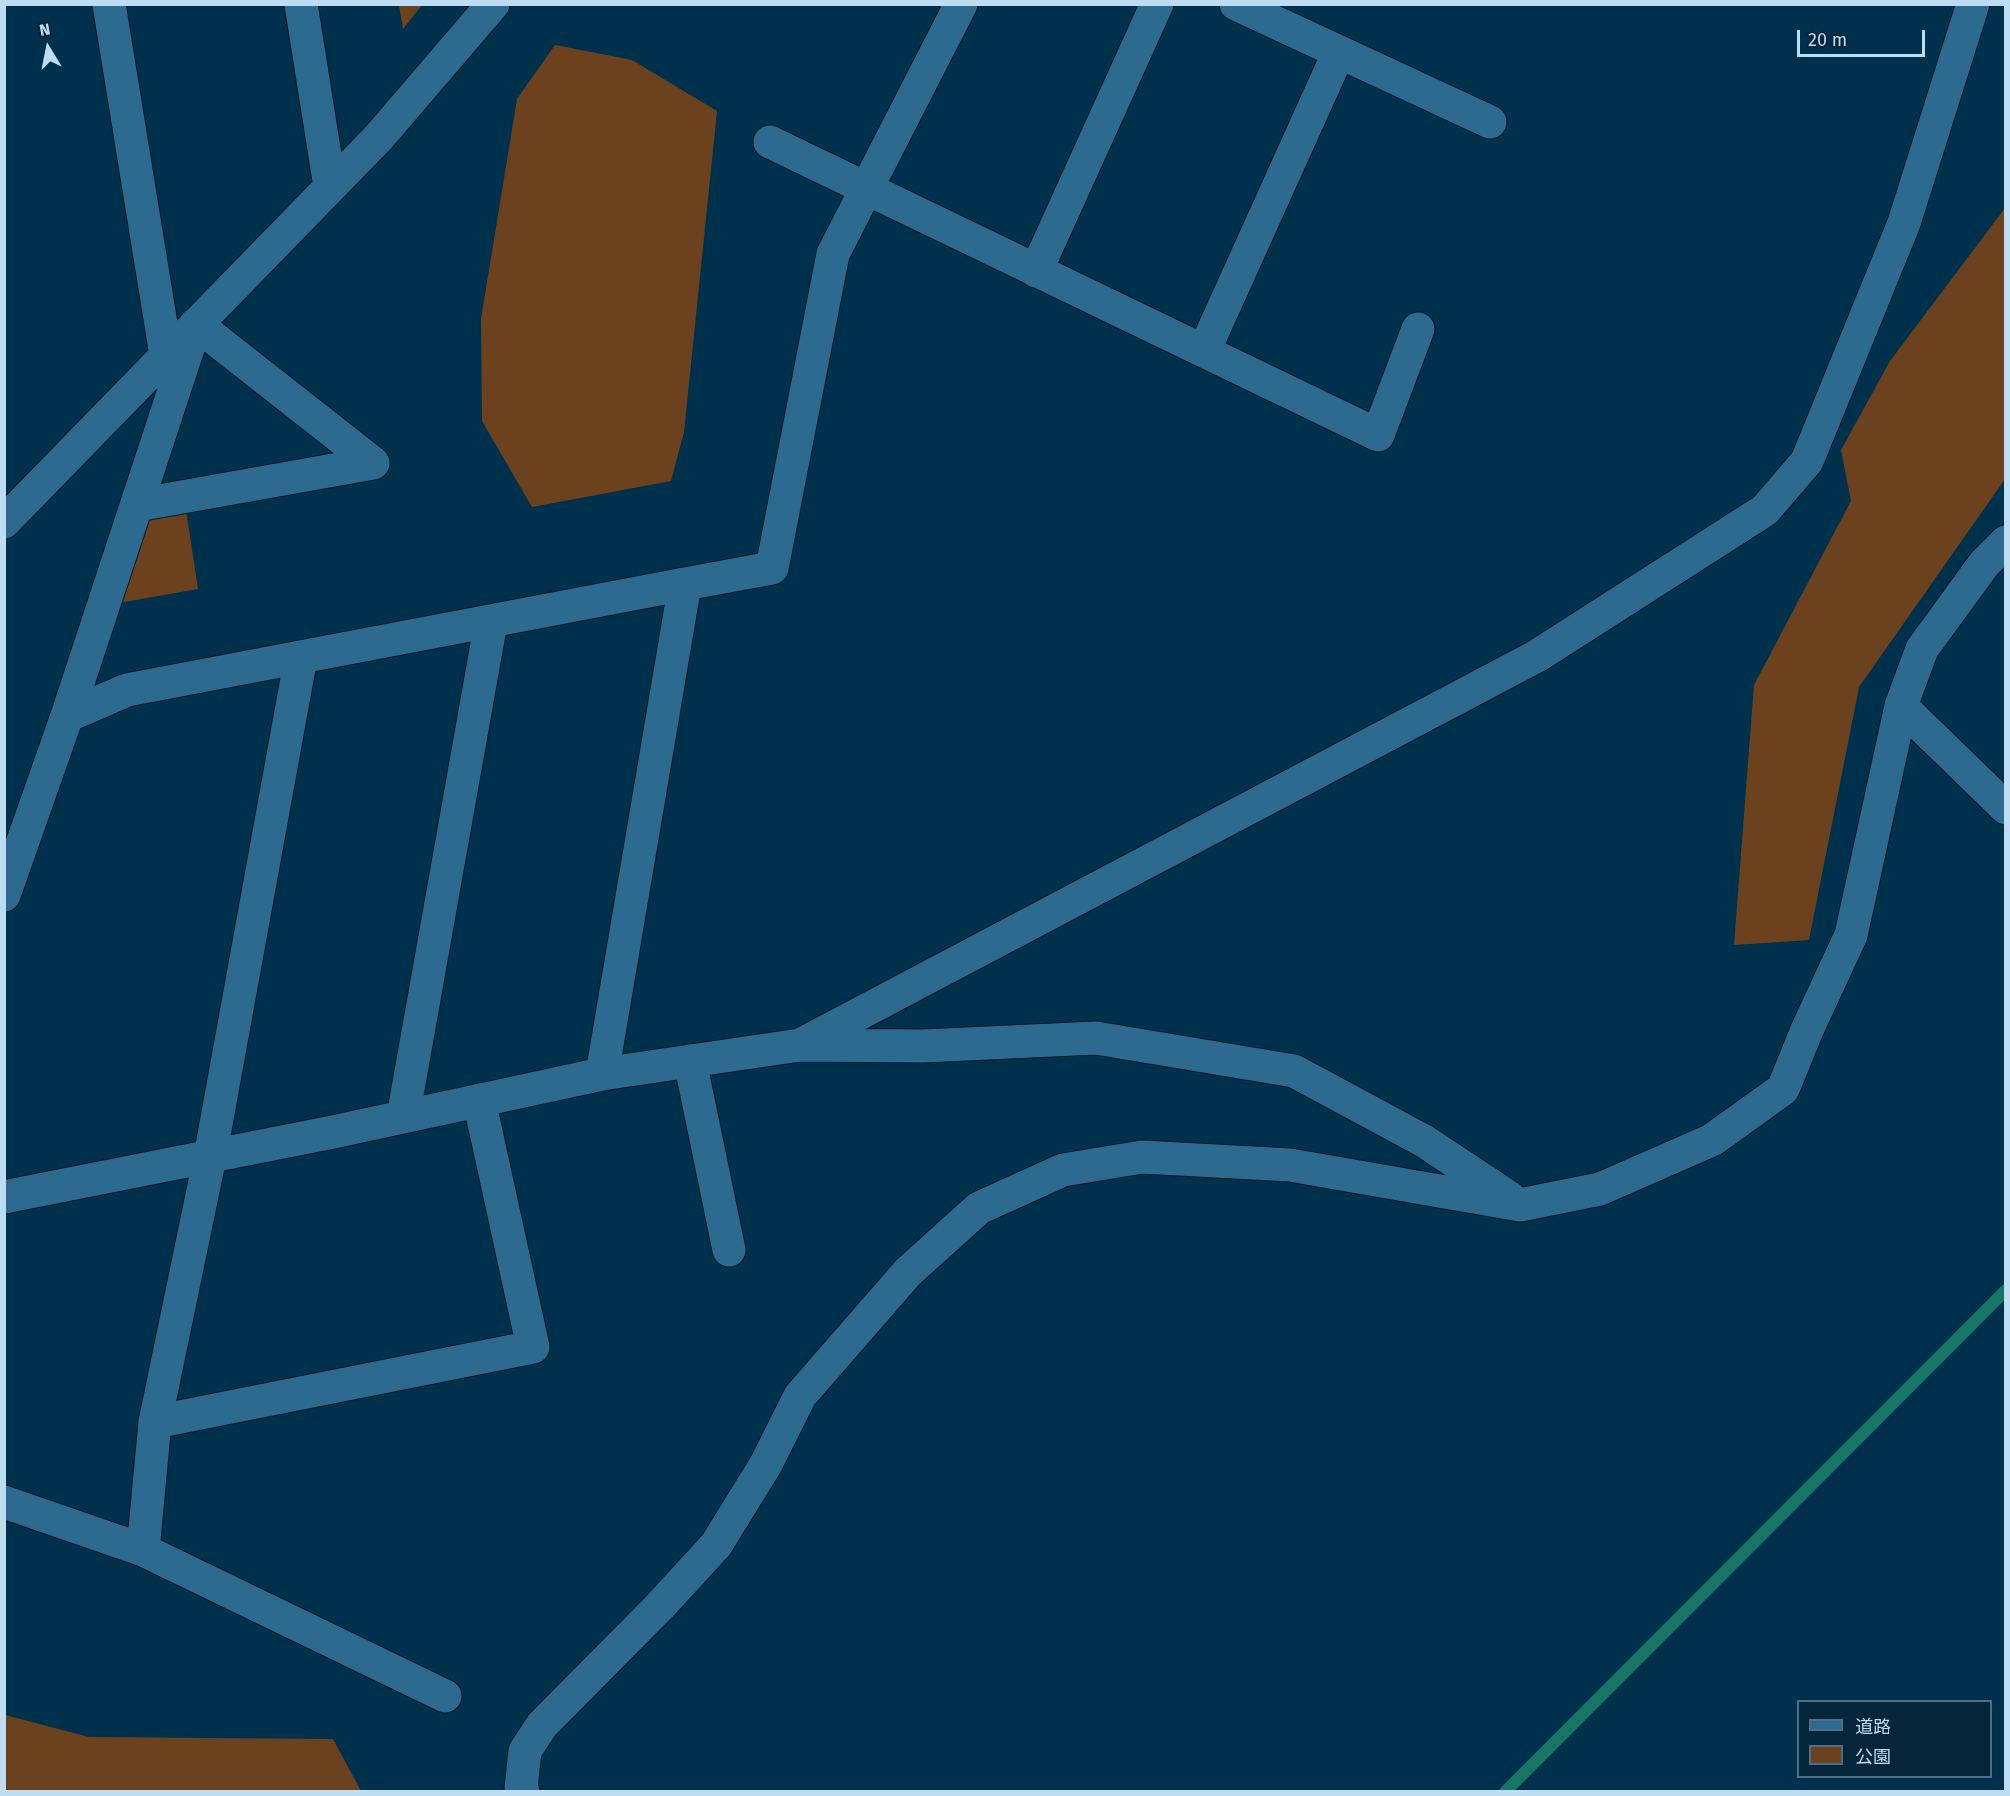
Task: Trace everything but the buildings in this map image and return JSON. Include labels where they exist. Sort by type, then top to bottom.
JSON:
[{"type":"street","points":[[109,4],[166,355]]},
{"type":"street","points":[[301,4],[330,187]]},
{"type":"street","points":[[4,522],[379,136],[493,4]]},
{"type":"street","points":[[67,717],[127,690],[772,568],[833,254],[961,4]]},
{"type":"street","points":[[1036,271],[1157,4]]},
{"type":"street","points":[[1236,4],[1296,18],[1339,52],[1490,122]]},
{"type":"street","points":[[800,1045],[1537,656],[1765,510],[1807,461],[1904,223],[1973,4]]},
{"type":"street","points":[[1204,351],[1339,52]]},
{"type":"street","points":[[770,142],[1378,435],[1418,329]]},
{"type":"street","points":[[137,505],[373,463],[196,324]]},
{"type":"street","points":[[4,895],[67,717],[196,324]]},
{"type":"street","points":[[523,1791],[521,1788],[525,1751],[542,1725],[660,1606],[716,1545],[766,1464],[800,1396],[908,1272],[979,1208],[1063,1170],[1142,1157],[1290,1165],[1520,1205],[1600,1189],[1712,1140],[1783,1089],[1807,1030],[1851,935],[1901,706],[1922,649],[1984,564],[2006,542]]},
{"type":"street","points":[[602,1074],[685,584]]},
{"type":"street","points":[[403,1117],[492,622]]},
{"type":"street","points":[[143,1550],[154,1422],[210,1157],[301,657]]},
{"type":"street","points":[[1901,706],[2006,808]]},
{"type":"street","points":[[4,1197],[210,1157],[602,1074],[690,1061],[800,1045],[923,1046],[1096,1038],[1294,1071],[1424,1142],[1520,1205]]},
{"type":"street","points":[[690,1061],[729,1250]]},
{"type":"street","points":[[154,1422],[533,1347],[480,1100]]},
{"type":"street","points":[[4,1502],[143,1550],[445,1696]]},
{"type":"green space","points":[[399,5],[422,5],[403,29]]},
{"type":"green space","points":[[555,45],[632,60],[717,111],[684,432],[671,481],[532,507],[482,421],[481,319],[517,99]]},
{"type":"green space","points":[[2005,208],[2005,479],[1859,687],[1809,940],[1734,945],[1754,685],[1851,501],[1841,450],[1890,361]]},
{"type":"green space","points":[[184,497],[198,589],[113,604],[137,505]]},
{"type":"green space","points":[[5,1715],[89,1737],[333,1739],[361,1791],[5,1791]]},
{"type":"waterway","points":[[1505,1792],[2006,1290]]}]
